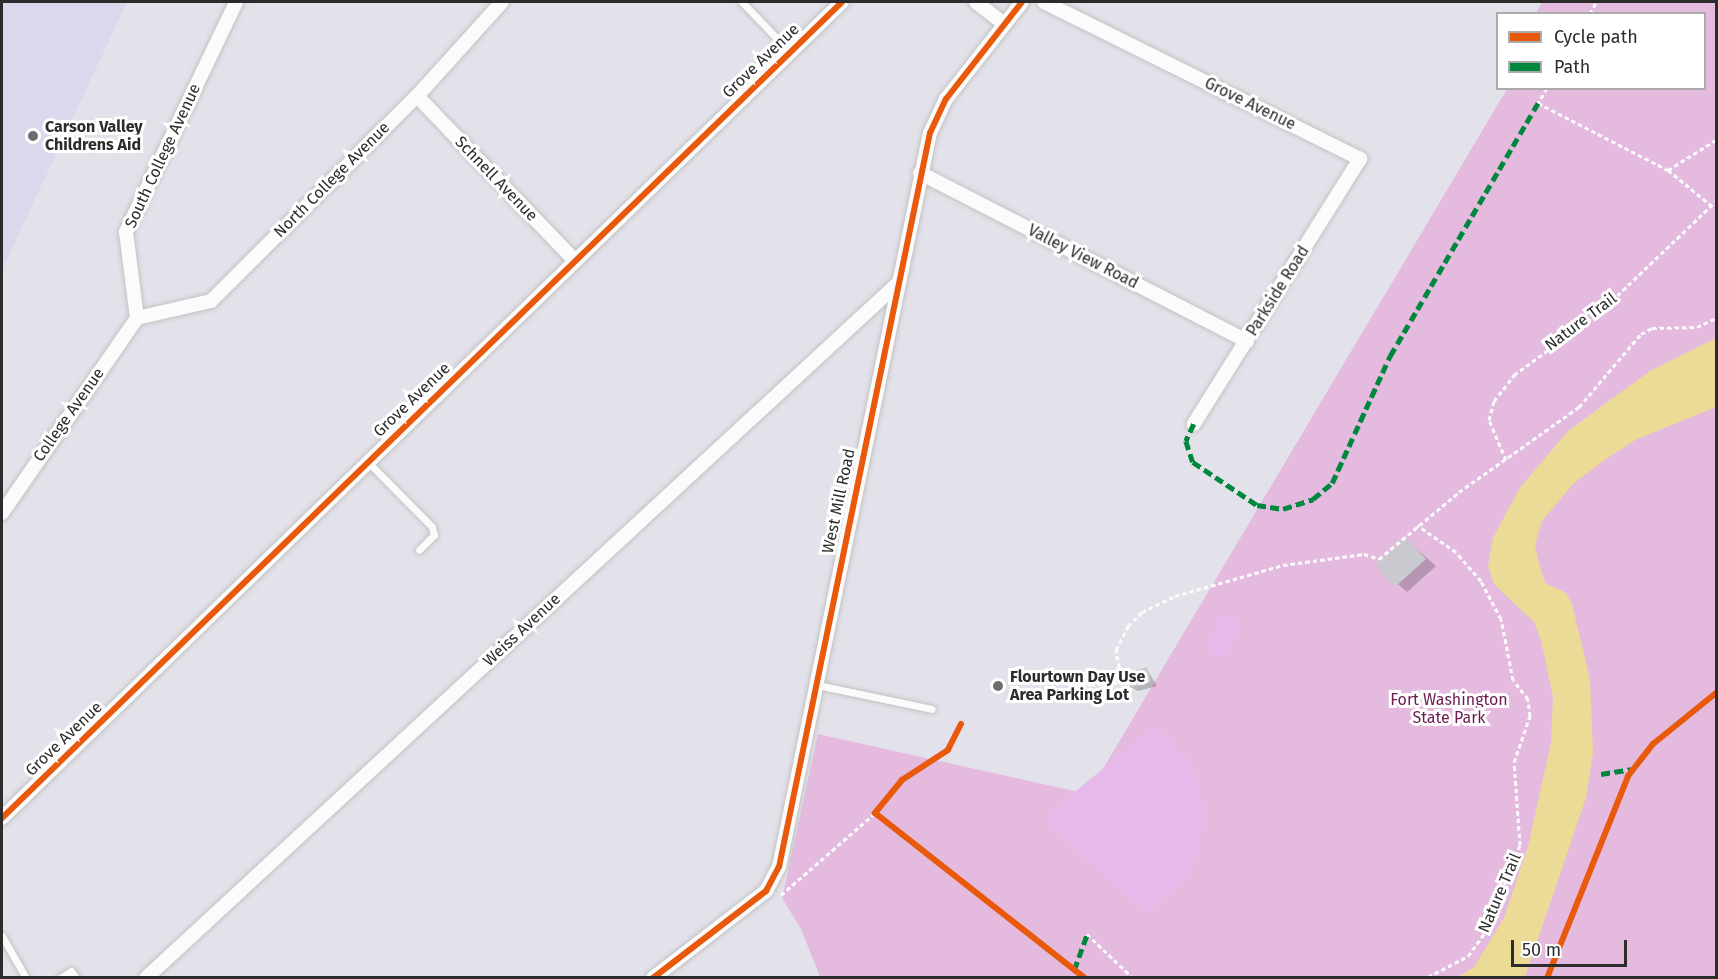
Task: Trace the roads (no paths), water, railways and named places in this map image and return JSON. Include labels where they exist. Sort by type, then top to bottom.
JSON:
[{"type":"street","name":"South College Avenue","points":[[137,318],[126,232],[236,2]]},
{"type":"street","name":"North College Avenue","points":[[137,318],[211,301],[417,96],[502,2]]},
{"type":"street","name":"Grove Avenue","points":[[2,818],[842,2]]},
{"type":"street","points":[[976,2],[1004,24]]},
{"type":"street","name":"West Mill Road","points":[[653,978],[774,881],[920,173],[946,99],[1022,2]]},
{"type":"street","name":"Grove Avenue","points":[[1044,2],[1360,159]]},
{"type":"street","name":"Schnell Avenue","points":[[417,96],[575,261]]},
{"type":"street","name":"Parkside Road","points":[[1194,424],[1360,159]]},
{"type":"street","name":"Valley View Road","points":[[920,173],[1247,341]]},
{"type":"street","name":"Weiss Avenue","points":[[146,978],[898,283]]},
{"type":"street","name":"College Avenue","points":[[2,513],[137,318]]},
{"type":"lane","points":[[742,2],[790,52]]},
{"type":"lane","points":[[368,462],[432,527],[434,535],[419,550]]},
{"type":"lane","points":[[814,685],[932,709]]},
{"type":"lane","points":[[3,940],[26,978]]},
{"type":"lane","points":[[60,978],[71,970],[76,978]]},
{"type":"place","name":"Carson Valley Childrens Aid","points":[[33,136]]},
{"type":"place","name":"Flourtown Day Use Area Parking Lot","points":[[998,686]]},
{"type":"park label","name":"Fort Washington State Park","points":[[1449,709]]}]
